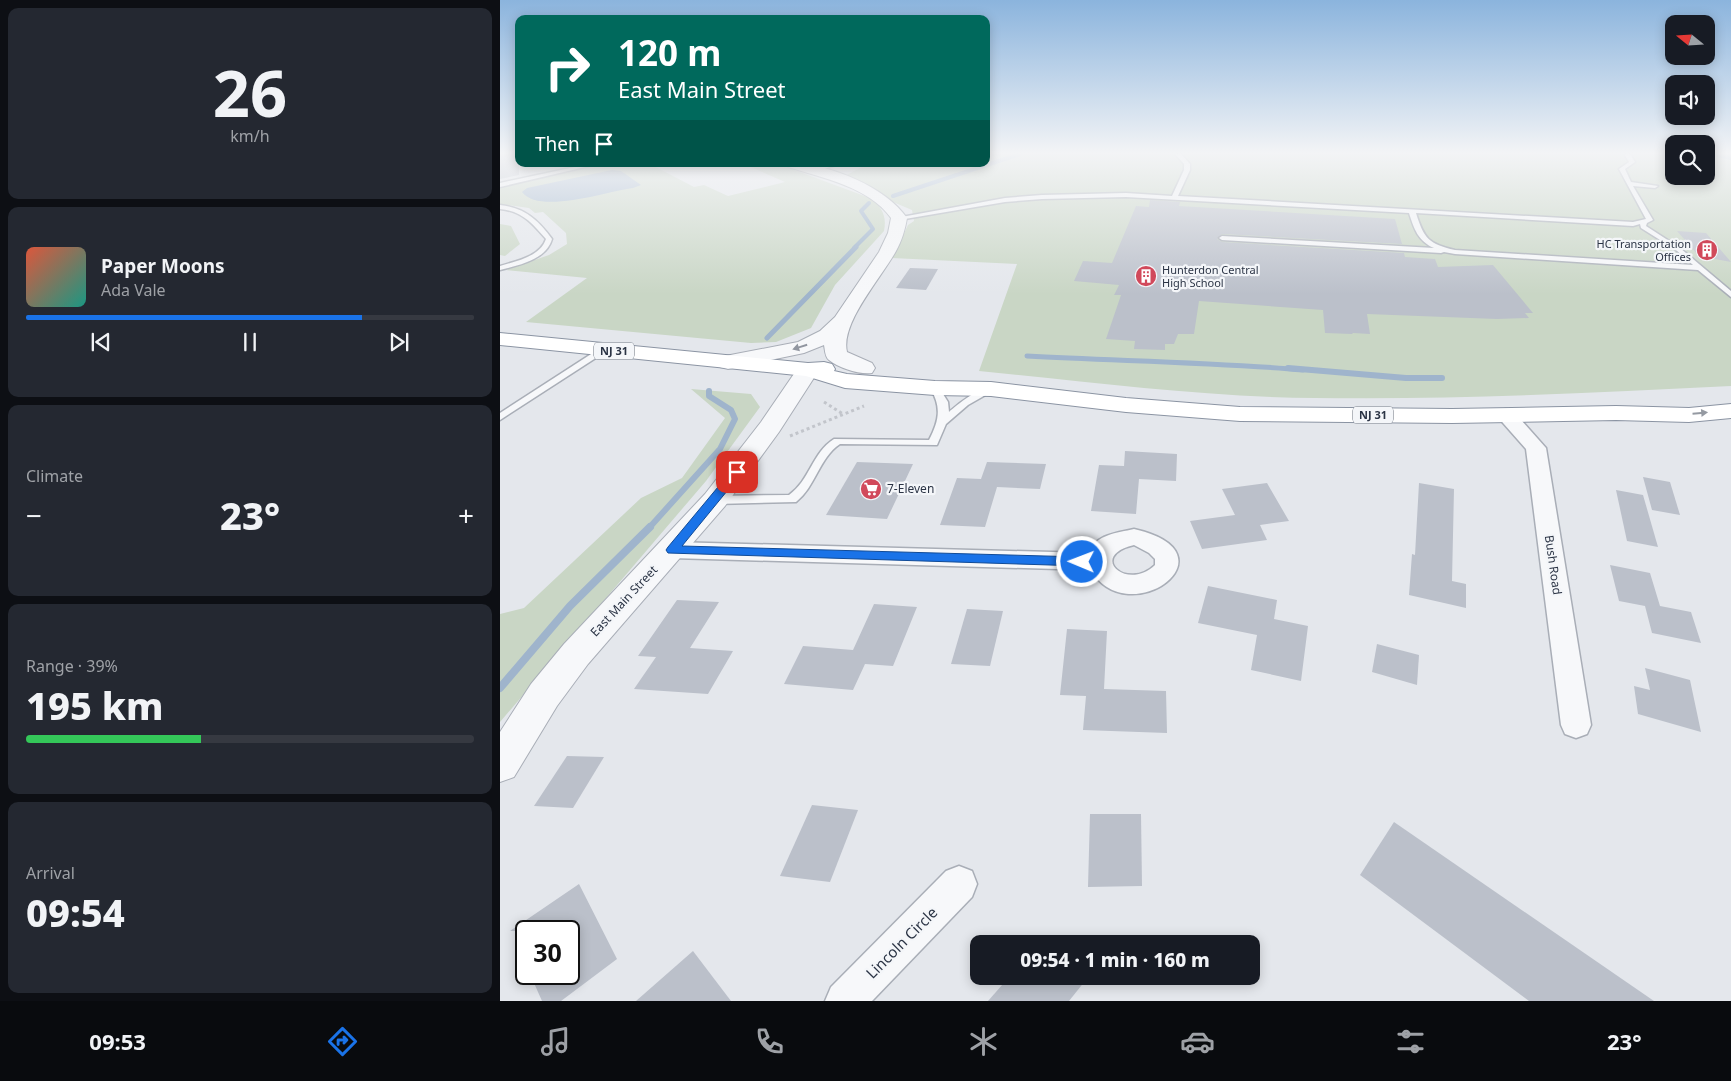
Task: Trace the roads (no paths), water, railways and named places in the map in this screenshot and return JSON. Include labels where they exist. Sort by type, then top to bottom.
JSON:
[{"type":"highway","name":"NJ 31","points":[[500,339],[808,370],[864,368],[943,378],[991,390]]},
{"type":"highway","name":"NJ 31","points":[[808,370],[845,381],[991,390],[1107,403],[1240,414],[1506,416],[1616,413],[1688,414],[1731,411]]},
{"type":"highway","name":"NJ 31","points":[[1616,413],[1672,400],[1731,395]]},
{"type":"street","points":[[864,368],[837,356],[834,351],[834,340],[841,322],[889,250],[898,232],[899,218],[891,207],[882,201]]},
{"type":"street","points":[[728,362],[804,347],[827,335],[841,322]]},
{"type":"street","name":"East Main Street","points":[[500,765],[544,695],[576,654],[672,550],[715,500],[770,427],[808,370]]},
{"type":"street","name":"Bush Road","points":[[1506,416],[1536,448],[1576,725]]},
{"type":"street","points":[[672,550],[1098,562]]},
{"type":"street","name":"Lincoln Circle","points":[[845,1001],[959,884]]},
{"type":"lane","points":[[899,218],[1002,201]]},
{"type":"lane","points":[[1220,201],[1622,224],[1644,223],[1650,220],[1639,201]]},
{"type":"lane","points":[[500,207],[529,215],[548,239],[548,242],[540,253],[500,268]]},
{"type":"lane","points":[[1412,212],[1419,236],[1424,242],[1455,252]]},
{"type":"lane","points":[[1644,223],[1643,227],[1678,249],[1731,295]]},
{"type":"lane","points":[[1222,238],[1700,268]]},
{"type":"lane","points":[[500,417],[602,350]]},
{"type":"lane","points":[[715,500],[792,498],[800,493],[832,444],[848,440],[933,443],[942,423],[944,409],[944,402],[935,388]]},
{"type":"lane","points":[[944,409],[956,400],[991,390]]},
{"type":"lane","points":[[942,423],[965,403],[991,390]]},
{"type":"water","points":[[538,201],[569,201],[558,202]]},
{"type":"waterway","points":[[854,248],[873,229],[861,211],[869,203]]},
{"type":"waterway","points":[[767,338],[856,247]]},
{"type":"waterway","points":[[1027,356],[1200,363],[1303,370]]},
{"type":"waterway","points":[[1288,368],[1406,378],[1442,378]]},
{"type":"waterway","points":[[649,528],[720,449],[735,419],[731,410],[709,396],[709,391]]},
{"type":"waterway","points":[[500,688],[570,606],[649,528]]},
{"type":"place","name":"HC Transportation Offices","points":[[1707,250]]},
{"type":"place","name":"Hunterdon Central High School","points":[[1146,276]]},
{"type":"place","name":"7-Eleven","points":[[871,489]]}]
